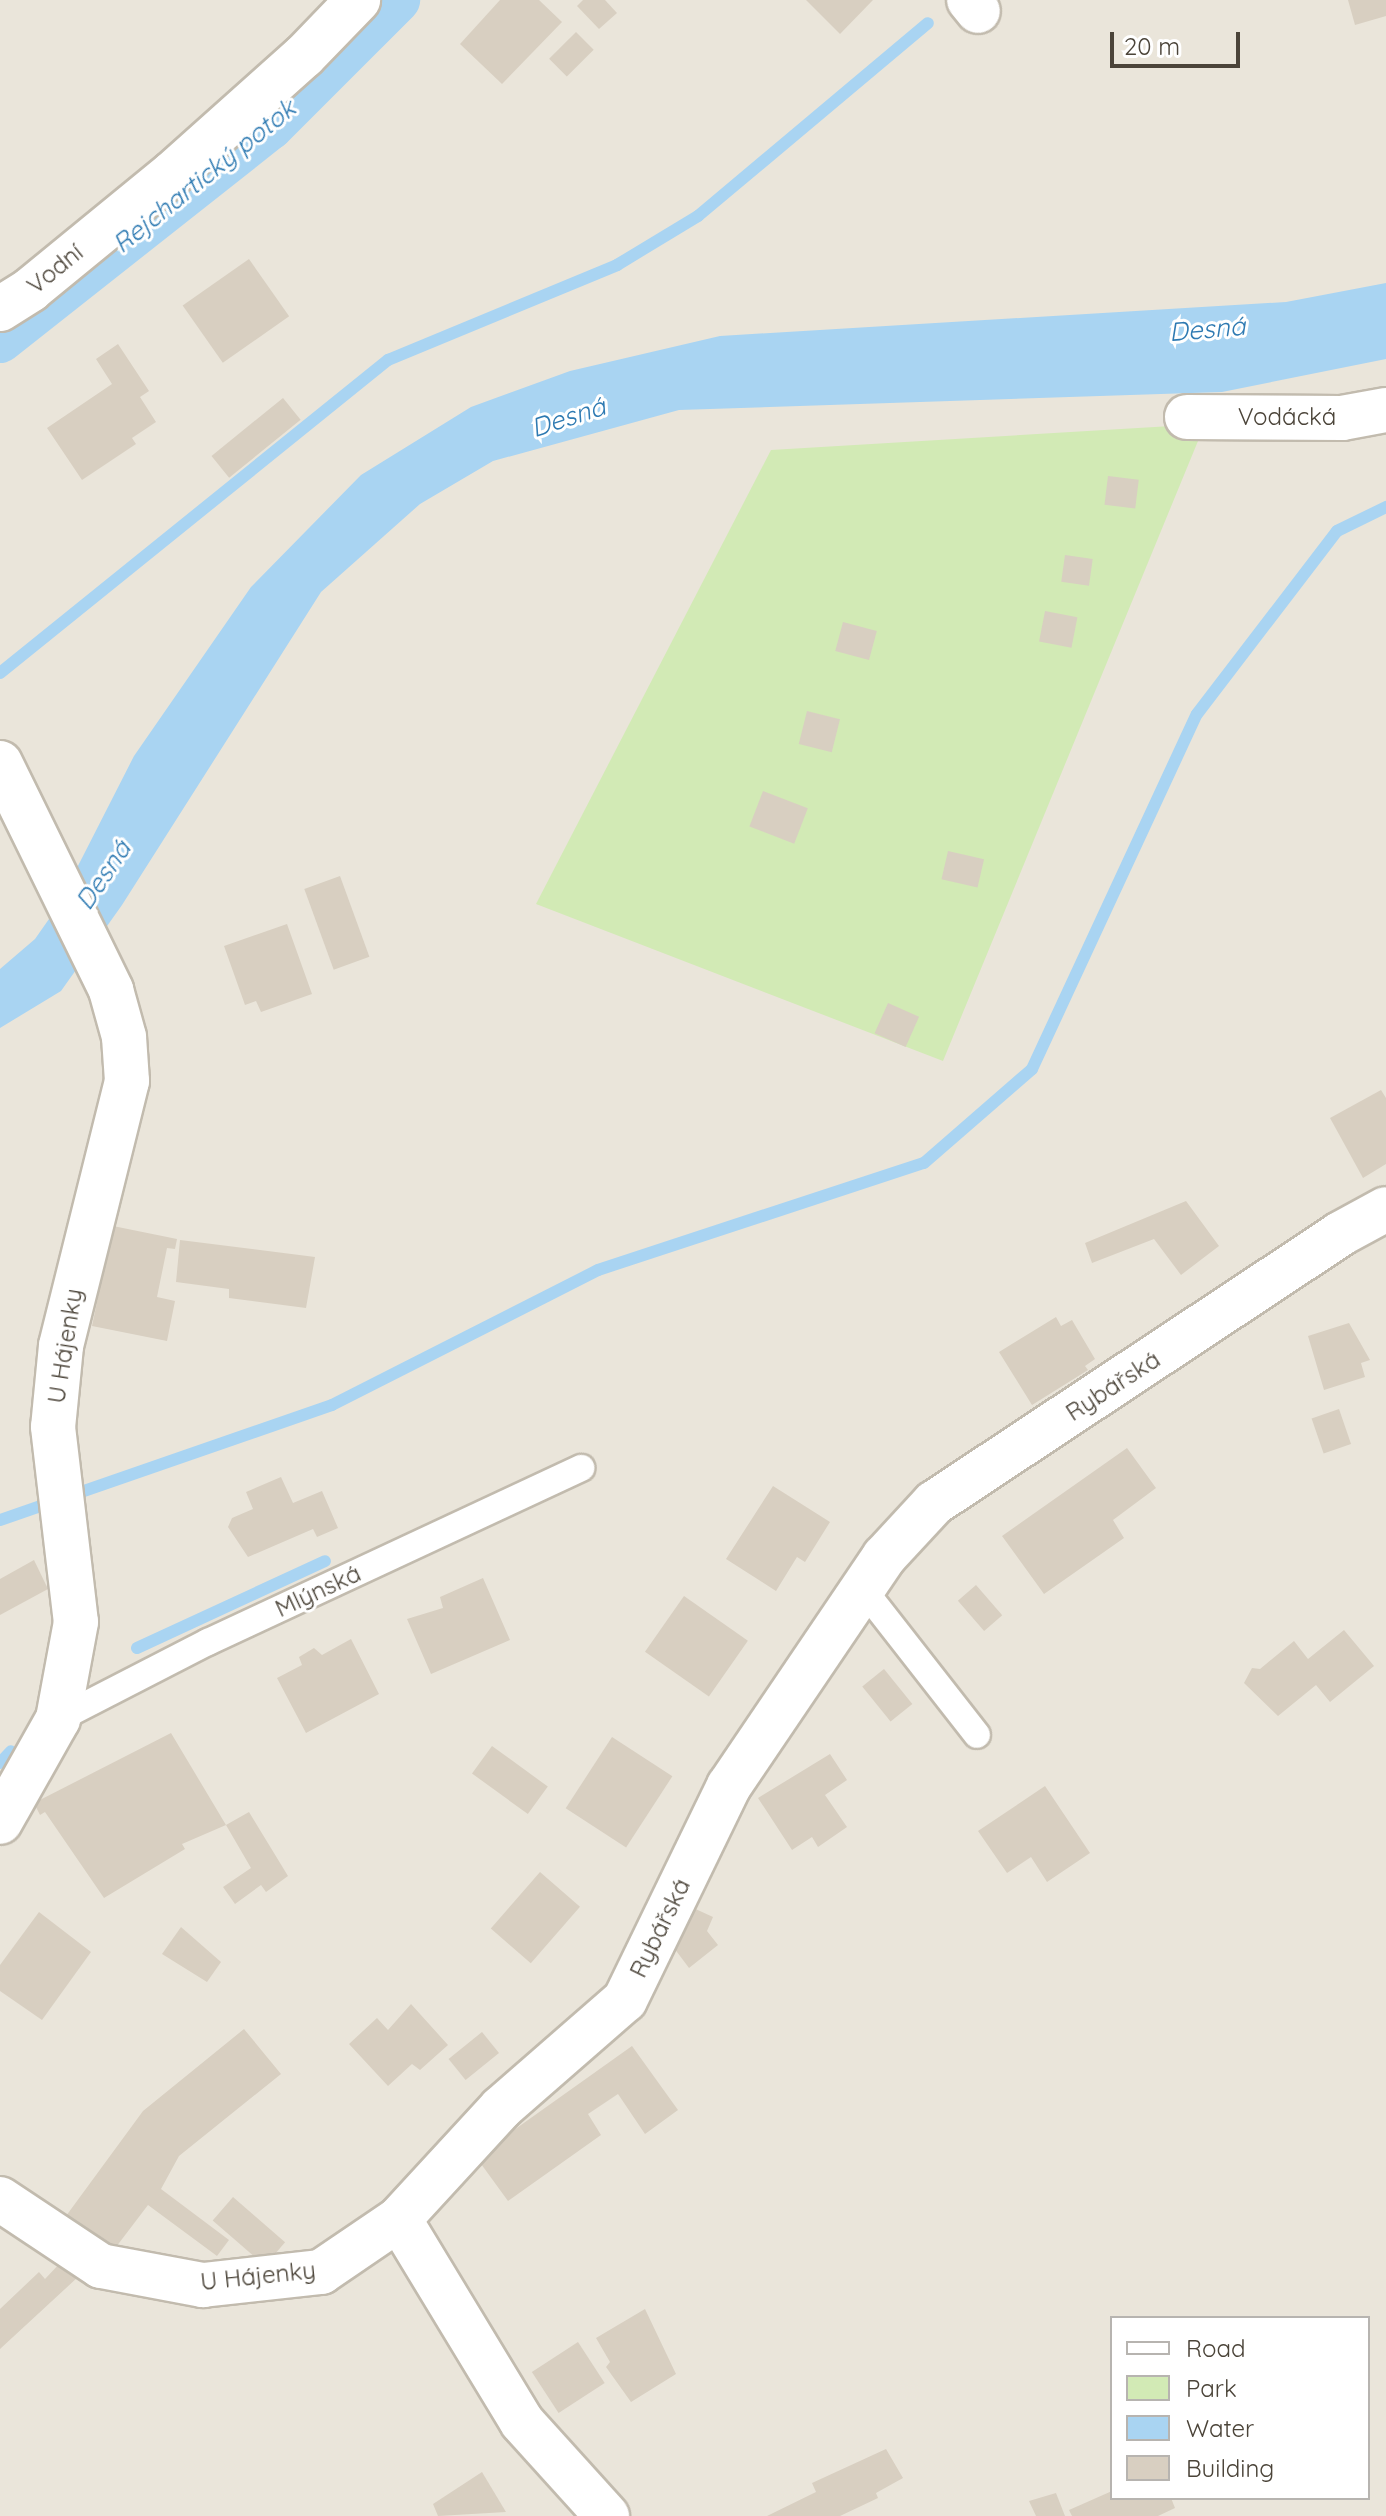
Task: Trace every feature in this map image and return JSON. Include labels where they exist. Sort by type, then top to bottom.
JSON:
[{"type":"street","name":"Vodní","points":[[0,309],[30,290],[173,173],[304,56],[358,0]]},
{"type":"street","name":"Vodácká","points":[[1187,417],[1342,418],[1386,410]]},
{"type":"street","name":"U Hájenky","points":[[0,763],[111,990],[124,1037],[127,1081],[61,1346],[53,1427],[76,1622],[58,1719],[0,1822]]},
{"type":"street","name":"Rybářská","points":[[399,2219],[501,2108],[625,2000],[729,1786],[884,1557],[934,1503],[1340,1234],[1386,1209]]},
{"type":"street","name":"U Hájenky","points":[[0,2199],[101,2266],[203,2285],[321,2272],[399,2219]]},
{"type":"street","points":[[399,2219],[522,2422],[607,2516]]},
{"type":"lane","name":"Mlýnská","points":[[58,1719],[208,1642],[581,1468]]},
{"type":"lane","points":[[863,1589],[977,1735]]},
{"type":"shaded area","points":[[0,0],[1386,0],[1386,2516],[0,2516]]},
{"type":"green space","points":[[1205,424],[943,1061],[536,904],[771,450]]},
{"type":"water","name":"Desná","points":[[1386,283],[1386,359],[1222,392],[679,410],[493,461],[420,504],[321,592],[122,905],[61,991],[0,1028],[0,969],[35,939],[56,909],[134,756],[251,587],[361,475],[471,407],[570,371],[720,336],[1286,302]]},
{"type":"building","points":[[500,0],[539,0],[562,22],[502,84],[460,44]]},
{"type":"building","points":[[583,0],[605,0],[617,13],[599,29],[577,6]]},
{"type":"building","points":[[806,0],[873,0],[840,34]]},
{"type":"building","points":[[1348,0],[1386,0],[1386,16],[1355,25]]},
{"type":"building","points":[[576,32],[594,50],[567,77],[549,59]]},
{"type":"building","points":[[249,259],[289,316],[223,363],[183,305]]},
{"type":"building","points":[[118,344],[149,391],[140,397],[156,422],[132,438],[136,444],[82,480],[47,428],[112,384],[96,359]]},
{"type":"building","points":[[283,398],[301,420],[229,478],[212,456]]},
{"type":"building","points":[[1108,476],[1139,480],[1135,509],[1104,505]]},
{"type":"building","points":[[1065,555],[1093,559],[1089,586],[1061,582]]},
{"type":"building","points":[[1045,611],[1077,617],[1071,648],[1039,641]]},
{"type":"building","points":[[843,622],[877,631],[869,660],[835,651]]},
{"type":"building","points":[[807,711],[840,719],[832,752],[799,744]]},
{"type":"building","points":[[763,791],[808,808],[794,844],[749,826]]},
{"type":"building","points":[[948,851],[984,859],[978,888],[941,879]]},
{"type":"building","points":[[340,876],[369,957],[334,970],[304,889]]},
{"type":"building","points":[[287,924],[312,994],[261,1012],[256,1001],[245,1005],[224,946]]},
{"type":"building","points":[[888,1003],[919,1017],[906,1047],[875,1033]]},
{"type":"building","points":[[1381,1090],[1386,1098],[1386,1164],[1363,1178],[1330,1118]]},
{"type":"building","points":[[1186,1201],[1219,1246],[1181,1275],[1154,1239],[1092,1263],[1085,1243]]},
{"type":"building","points":[[113,1226],[177,1239],[175,1249],[167,1248],[157,1297],[175,1301],[167,1341],[92,1326]]},
{"type":"building","points":[[180,1240],[315,1257],[306,1308],[229,1298],[229,1289],[176,1282]]},
{"type":"building","points":[[1056,1317],[1061,1326],[1072,1320],[1095,1359],[1085,1366],[1088,1370],[1032,1405],[999,1352]]},
{"type":"building","points":[[1349,1323],[1370,1360],[1361,1363],[1365,1377],[1324,1390],[1308,1336]]},
{"type":"building","points":[[1339,1409],[1351,1444],[1324,1453],[1312,1418]]},
{"type":"building","points":[[1127,1448],[1156,1488],[1113,1520],[1124,1538],[1044,1594],[1002,1536]]},
{"type":"building","points":[[281,1477],[293,1503],[322,1491],[338,1528],[317,1537],[313,1529],[248,1557],[228,1527],[232,1518],[253,1509],[246,1492]]},
{"type":"building","points":[[773,1486],[830,1522],[805,1562],[797,1557],[776,1591],[726,1559]]},
{"type":"building","points":[[34,1560],[48,1589],[0,1615],[0,1579]]},
{"type":"building","points":[[483,1578],[510,1640],[431,1674],[407,1619],[443,1608],[440,1597]]},
{"type":"building","points":[[976,1585],[1002,1615],[984,1631],[958,1601]]},
{"type":"building","points":[[684,1596],[748,1641],[709,1696],[645,1652]]},
{"type":"building","points":[[1344,1630],[1374,1666],[1330,1702],[1316,1685],[1278,1716],[1244,1683],[1252,1668],[1260,1669],[1294,1641],[1308,1659]]},
{"type":"building","points":[[351,1639],[379,1694],[306,1733],[277,1678],[302,1665],[299,1657],[314,1648],[322,1655]]},
{"type":"building","points":[[884,1669],[912,1704],[891,1722],[862,1687]]},
{"type":"building","points":[[171,1733],[226,1825],[182,1844],[185,1849],[104,1898],[45,1812],[40,1815],[34,1803]]},
{"type":"building","points":[[612,1737],[672,1776],[626,1848],[566,1808]]},
{"type":"building","points":[[492,1746],[548,1787],[528,1814],[472,1774]]},
{"type":"building","points":[[830,1754],[847,1780],[825,1795],[847,1827],[818,1847],[812,1837],[792,1850],[758,1798]]},
{"type":"building","points":[[1045,1786],[1090,1853],[1047,1882],[1031,1857],[1007,1873],[978,1831]]},
{"type":"building","points":[[249,1812],[288,1876],[266,1892],[261,1885],[235,1904],[223,1887],[251,1868],[226,1825]]},
{"type":"building","points":[[540,1872],[580,1907],[531,1963],[491,1929]]},
{"type":"building","points":[[689,1906],[713,1917],[707,1931],[718,1945],[689,1968],[671,1944]]},
{"type":"building","points":[[39,1912],[91,1952],[42,2020],[0,1991],[0,1965]]},
{"type":"building","points":[[181,1927],[221,1962],[207,1982],[162,1954]]},
{"type":"building","points":[[411,2004],[448,2045],[420,2070],[412,2064],[388,2086],[349,2044],[377,2018],[388,2030]]},
{"type":"building","points":[[244,2029],[281,2074],[179,2156],[161,2189],[229,2240],[217,2256],[148,2205],[113,2251],[66,2216],[143,2111]]},
{"type":"building","points":[[482,2032],[499,2053],[466,2080],[449,2059]]},
{"type":"building","points":[[632,2046],[678,2110],[645,2134],[618,2094],[588,2114],[601,2135],[508,2201],[476,2157]]},
{"type":"building","points":[[233,2197],[285,2242],[265,2266],[213,2220]]},
{"type":"building","points":[[62,2261],[78,2277],[0,2349],[0,2309],[39,2272],[45,2279]]},
{"type":"building","points":[[645,2309],[676,2374],[631,2402],[606,2367],[610,2362],[596,2338]]},
{"type":"building","points":[[578,2342],[605,2383],[559,2413],[532,2372]]},
{"type":"building","points":[[886,2449],[903,2478],[876,2493],[878,2498],[840,2516],[767,2516],[816,2492],[812,2483]]},
{"type":"building","points":[[482,2472],[506,2512],[438,2516],[433,2504]]},
{"type":"building","points":[[1110,2492],[1110,2500],[1172,2500],[1175,2508],[1158,2516],[1072,2516],[1069,2510]]},
{"type":"building","points":[[1056,2493],[1065,2516],[1036,2516],[1029,2501]]},
{"type":"waterway","name":"Rejchartický potok","points":[[0,340],[270,127],[397,0]]},
{"type":"waterway","points":[[0,673],[388,360],[617,265],[698,216],[928,23]]},
{"type":"waterway","points":[[0,1520],[332,1405],[598,1270],[924,1163],[1032,1069],[1197,714],[1337,531],[1386,507]]},
{"type":"waterway","points":[[137,1648],[325,1561]]},
{"type":"waterway","points":[[0,1763],[11,1751]]}]
